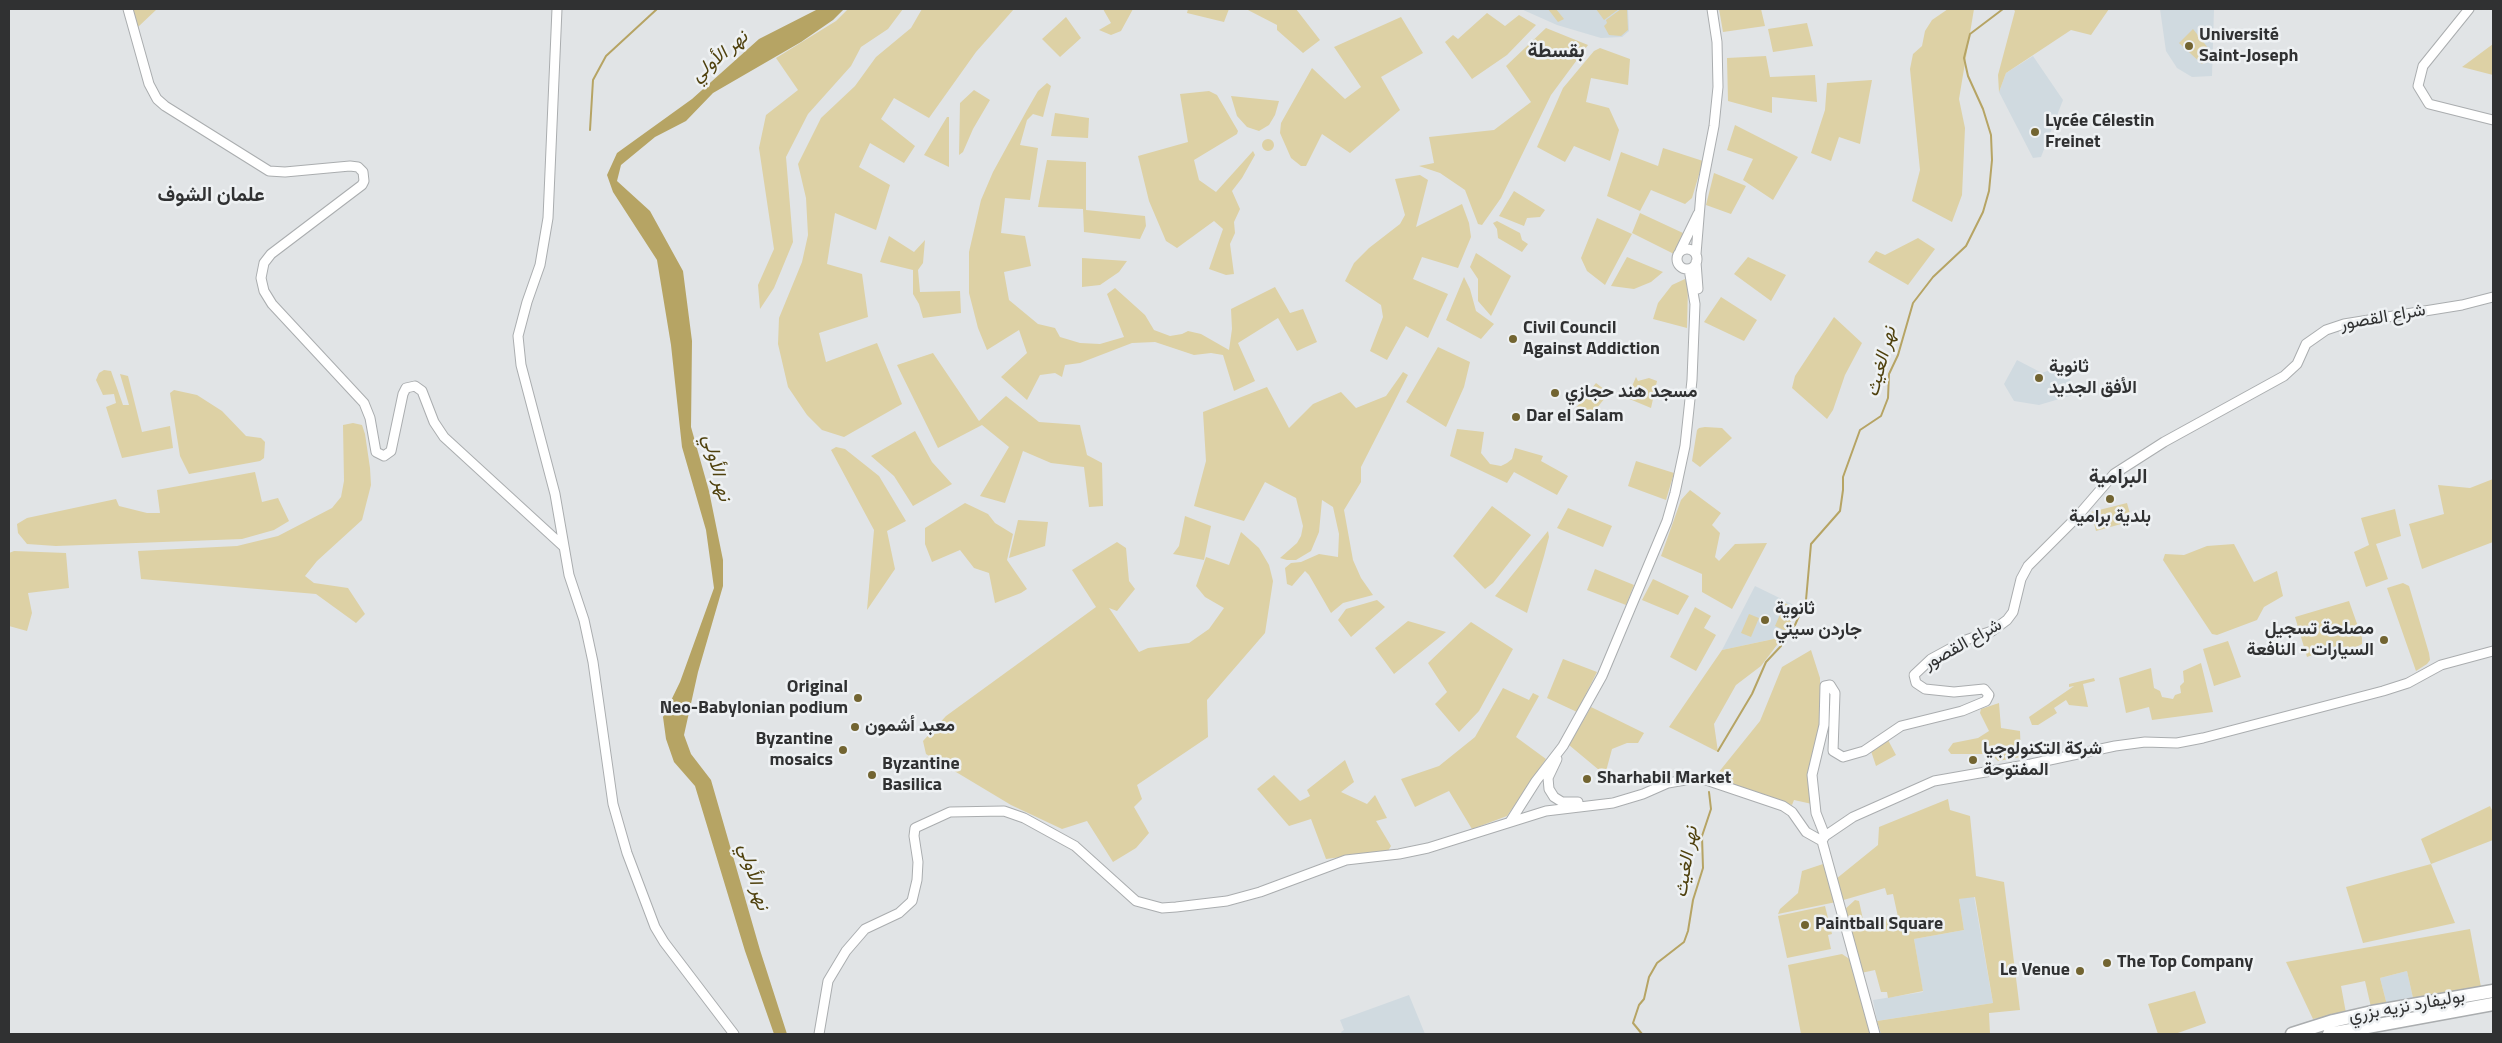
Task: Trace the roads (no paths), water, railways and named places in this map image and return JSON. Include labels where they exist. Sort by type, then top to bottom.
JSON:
[{"type":"highway","name":"بوليفارد نزيه بزري","points":[[2292,1034],[2333,1021],[2372,1012],[2493,991]]},
{"type":"highway","name":"بوليفارد نزيه بزري","points":[[2329,1034],[2493,1004]]},
{"type":"street","points":[[128,9],[150,84],[157,99],[165,106],[269,171],[285,172],[350,166],[358,167],[363,172],[364,181],[362,185],[272,254],[264,264],[261,278],[262,287],[269,300],[364,403],[370,418],[374,446],[378,455],[386,455],[390,451],[403,394],[406,388],[415,386],[422,391],[434,422],[444,437],[564,547]]},
{"type":"street","points":[[556,9],[548,218],[540,266],[527,302],[518,336],[522,371],[555,494],[569,575],[584,620],[593,662],[613,804],[627,853],[655,927],[664,942],[734,1034]]},
{"type":"street","points":[[1546,811],[1552,801],[1548,783],[1563,746],[1602,676],[1658,545],[1675,493],[1685,446],[1695,304],[1698,287],[1696,258],[1699,230],[1698,214],[1714,126],[1718,87],[1717,42],[1712,9]]},
{"type":"street","points":[[2469,9],[2423,66],[2419,74],[2418,86],[2429,104],[2493,120]]},
{"type":"street","points":[[1688,269],[1681,267],[1677,262],[1680,251],[1698,214]]},
{"type":"street","points":[[1680,251],[1690,249],[1696,258]]},
{"type":"street","points":[[1695,304],[1688,269],[1696,258]]},
{"type":"street","name":"شراع القصور","points":[[1824,838],[1816,813],[1812,776],[1824,725],[1825,686],[1830,685],[1835,693],[1834,751],[1843,758],[1864,751],[1901,726],[1962,711],[1986,701],[1989,695],[1984,689],[1954,692],[1925,689],[1920,687],[1914,675],[1931,659],[1966,640],[1992,631],[2007,620],[2013,612],[2021,579],[2028,566],[2076,518],[2114,474],[2164,442],[2284,376],[2296,364],[2306,344],[2330,328],[2476,302],[2493,296]]},
{"type":"street","points":[[1824,838],[1853,817],[1934,781],[2037,763],[2115,746],[2145,742],[2177,743],[2203,738],[2384,691],[2408,683],[2441,665],[2493,651]]},
{"type":"street","points":[[1510,822],[1525,802],[1536,781],[1563,746]]},
{"type":"street","points":[[819,1034],[828,981],[846,952],[865,929],[899,913],[912,901],[918,875],[914,836],[915,828],[950,812],[1004,810],[1024,818],[1075,846],[1136,900],[1162,908],[1227,901],[1266,890],[1346,860],[1398,854],[1428,848],[1546,811],[1589,805],[1636,795],[1675,780],[1697,778],[1783,806],[1792,812],[1806,832],[1824,838]]},
{"type":"street","points":[[1536,781],[1548,783]]},
{"type":"street","points":[[1551,792],[1562,802]]},
{"type":"street","points":[[1525,802],[1524,810],[1530,816]]},
{"type":"street","points":[[1546,811],[1562,802],[1589,805]]},
{"type":"street","points":[[1824,838],[1875,1034]]},
{"type":"waterway","points":[[590,130],[593,80],[606,56],[657,9]]},
{"type":"waterway","name":"نهر الغيث","points":[[1718,751],[1752,694],[1766,662],[1781,646],[1795,625],[1806,600],[1811,544],[1840,511],[1843,477],[1860,430],[1881,416],[1888,398],[1889,374],[1898,355],[1913,303],[1933,277],[1966,246],[1983,212],[1989,191],[1992,160],[1991,135],[1983,109],[1968,76],[1964,58],[1970,34],[2003,9]]},
{"type":"waterway","name":"نهر الغيث","points":[[1642,1034],[1633,1023],[1639,1005],[1644,999],[1649,977],[1657,963],[1684,942],[1688,931],[1693,900],[1703,868],[1702,836],[1711,809],[1709,792]]},
{"type":"place","name":"Université Saint-Joseph","points":[[2189,46]]},
{"type":"place","name":"Lycée Célestin Freinet","points":[[2035,132]]},
{"type":"place","name":"Civil Council Against Addiction","points":[[1513,339]]},
{"type":"place","name":"ثانوية الأفق الجديد","points":[[2039,378]]},
{"type":"place","name":"مسجد هند حجازي","points":[[1555,393]]},
{"type":"place","name":"Dar el Salam","points":[[1516,417]]},
{"type":"place","name":"بلدية برامية","points":[[2110,499]]},
{"type":"place","name":"ثانوية جاردن سيتي","points":[[1765,620]]},
{"type":"place","name":"مصلحة تسجيل السيارات - النافعة","points":[[2384,640]]},
{"type":"place","name":"Original Neo-Babylonian podium","points":[[858,698]]},
{"type":"place","name":"معبد أشمون","points":[[855,727]]},
{"type":"place","name":"Byzantine mosaics","points":[[843,750]]},
{"type":"place","name":"شركة التكنولوجيا المفتوحة","points":[[1973,760]]},
{"type":"place","name":"Byzantine Basilica","points":[[872,775]]},
{"type":"place","name":"Sharhabil Market","points":[[1587,779]]},
{"type":"place","name":"Paintball Square","points":[[1805,925]]},
{"type":"place","name":"The Top Company","points":[[2107,963]]},
{"type":"place","name":"Le Venue","points":[[2080,971]]},
{"type":"district","name":"بقسطة","points":[[1556,52]]},
{"type":"district","name":"علمان الشوف","points":[[211,196]]},
{"type":"district","name":"البرامية","points":[[2118,478]]},
{"type":"water label","name":"نهر الأولي","points":[[720,57]]},
{"type":"water label","name":"نهر الأولي","points":[[716,468]]},
{"type":"water label","name":"نهر الأولي","points":[[753,877]]}]
